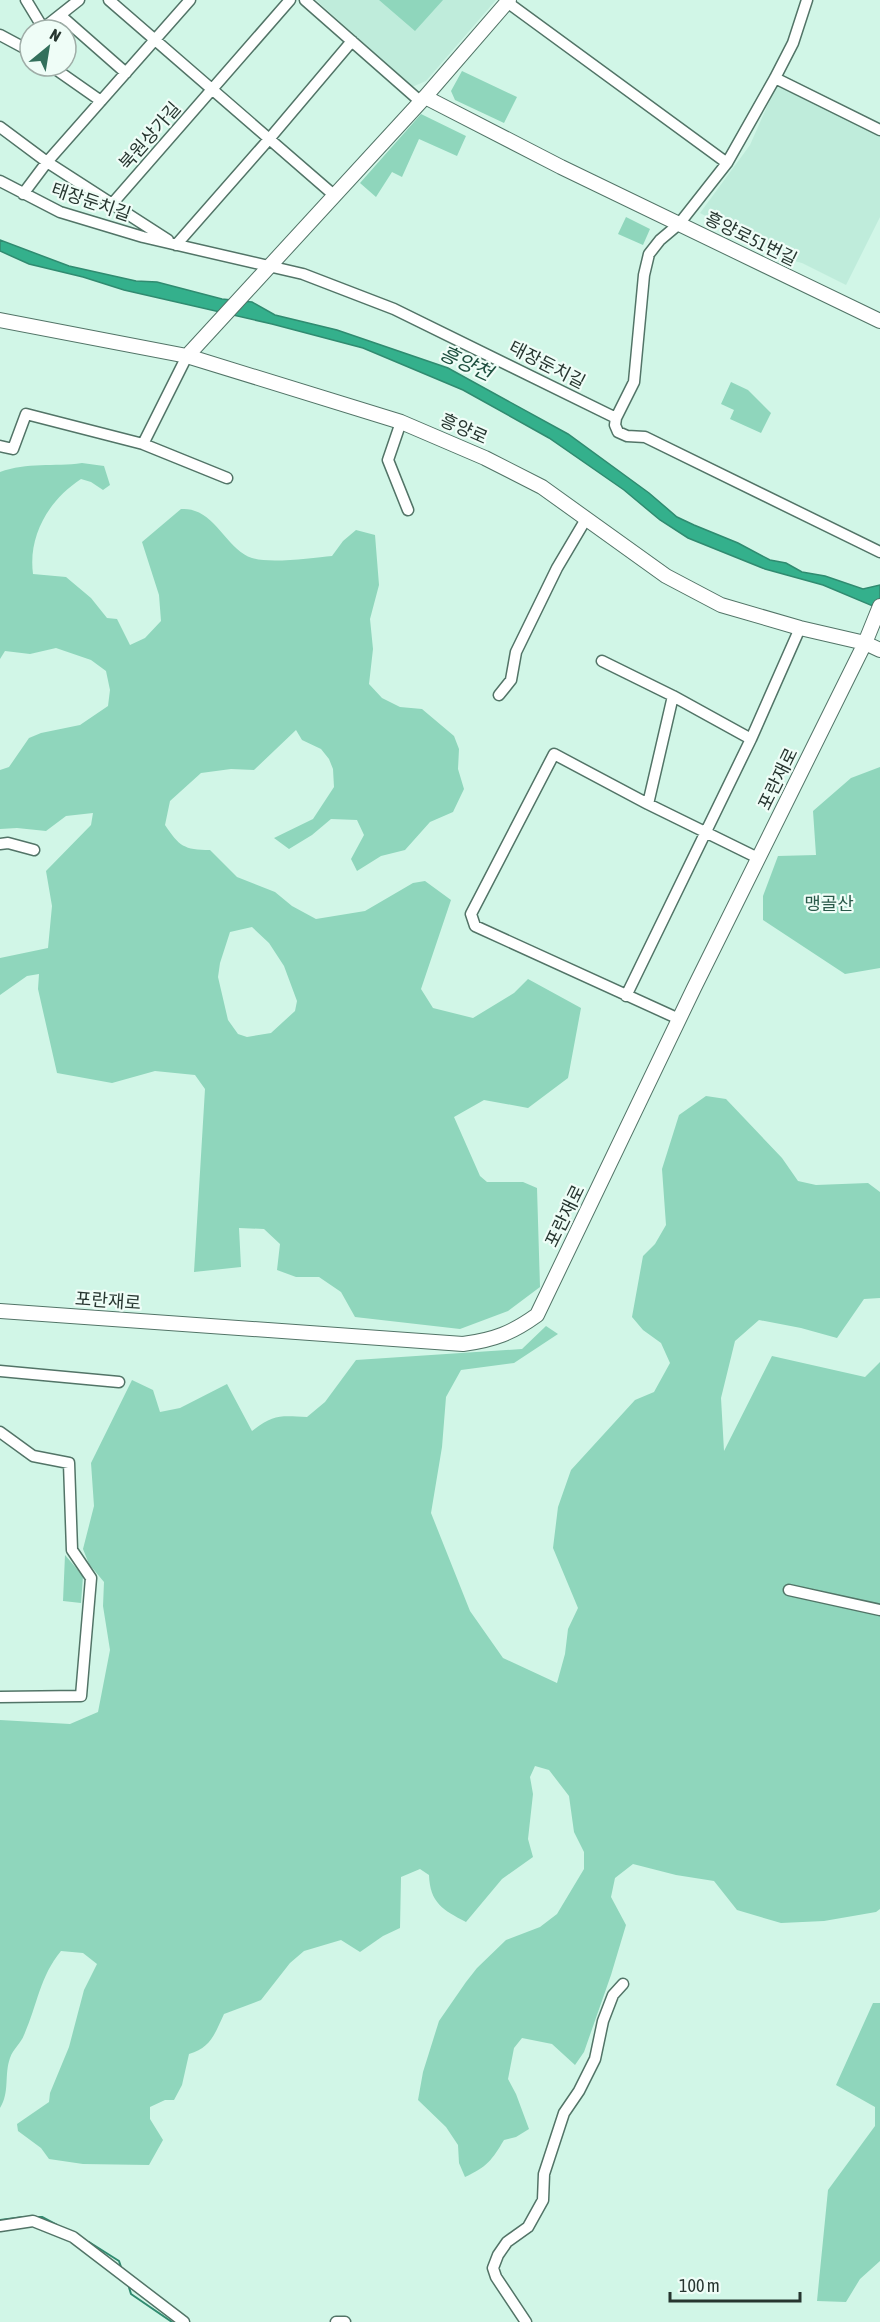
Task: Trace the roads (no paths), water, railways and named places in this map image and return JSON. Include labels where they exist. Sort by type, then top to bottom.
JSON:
[{"type":"street","points":[[26,0],[36,18]]},
{"type":"street","points":[[56,18],[79,0]]},
{"type":"street","points":[[110,0],[335,196]]},
{"type":"street","points":[[23,194],[47,162],[190,0]]},
{"type":"street","name":"북원상가길","points":[[112,204],[290,0]]},
{"type":"street","points":[[305,0],[423,100],[679,224],[660,240],[649,254],[644,275],[634,382],[616,418]]},
{"type":"street","points":[[143,444],[192,351],[423,100],[508,1],[727,163]]},
{"type":"street","name":"흥양로51번길","points":[[803,1],[793,43],[776,78],[727,163],[679,224],[880,321]]},
{"type":"street","points":[[60,15],[126,73]]},
{"type":"street","points":[[0,35],[18,42]]},
{"type":"street","points":[[0,127],[47,162],[176,245],[352,41]]},
{"type":"street","points":[[68,78],[101,101]]},
{"type":"street","points":[[776,78],[880,130]]},
{"type":"street","name":"태장둔치길","points":[[0,181],[60,212],[266,271],[303,274],[394,309],[616,418],[615,425],[618,432],[627,436],[645,437],[880,552]]},
{"type":"street","name":"흥양로","points":[[0,320],[192,351],[401,422],[485,458],[542,487],[666,576],[721,605],[800,628],[865,643],[880,650]]},
{"type":"street","points":[[0,446],[13,449],[26,414],[143,444],[227,478]]},
{"type":"street","points":[[401,422],[387,460],[408,510]]},
{"type":"street","points":[[499,695],[511,680],[516,652],[557,568],[586,519]]},
{"type":"street","points":[[865,643],[880,606]]},
{"type":"street","points":[[626,996],[751,739],[800,628]]},
{"type":"street","name":"포란재로","points":[[0,1311],[463,1344],[489,1341],[519,1329],[537,1315],[679,1019],[865,643]]},
{"type":"street","points":[[602,661],[673,696],[751,739]]},
{"type":"street","points":[[648,804],[673,696]]},
{"type":"street","points":[[679,1019],[475,926],[471,914],[554,754],[648,804],[758,858]]},
{"type":"street","points":[[0,844],[8,843],[34,850]]},
{"type":"street","points":[[0,1371],[119,1382]]},
{"type":"street","points":[[0,1432],[33,1456],[69,1463],[72,1550],[91,1578],[81,1696],[0,1697]]},
{"type":"street","points":[[789,1590],[880,1610]]},
{"type":"street","points":[[526,2322],[496,2277],[493,2268],[498,2254],[507,2242],[528,2227],[543,2200],[544,2174],[564,2113],[579,2091],[595,2060],[603,2021],[613,1995],[623,1984]]},
{"type":"street","points":[[0,2226],[33,2221],[73,2237],[184,2322]]},
{"type":"street","points":[[336,2322],[345,2322]]},
{"type":"waterway","points":[[0,2220],[23,2217]]},
{"type":"waterway","points":[[35,2217],[42,2217],[57,2225]]},
{"type":"waterway","points":[[89,2242],[119,2261],[122,2270]]},
{"type":"waterway","points":[[128,2284],[131,2294],[172,2322]]},
{"type":"water label","name":"흥양천","points":[[466,363]]},
{"type":"park label","name":"맹골산","points":[[829,904]]}]
